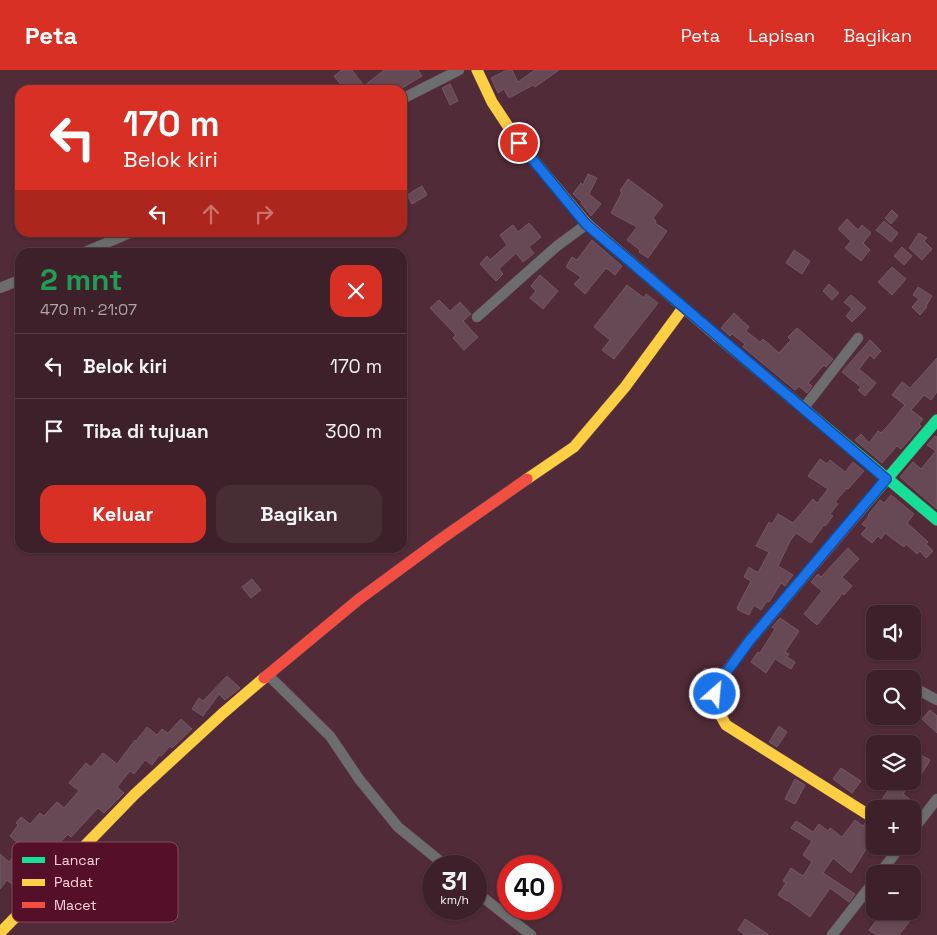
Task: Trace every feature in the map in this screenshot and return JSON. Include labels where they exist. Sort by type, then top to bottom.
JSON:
[{"type":"street","points":[[407,96],[459,70]]},
{"type":"street","points":[[477,70],[492,102],[519,143],[586,224],[886,479],[937,520]]},
{"type":"street","points":[[477,318],[556,246],[586,224]]},
{"type":"street","points":[[94,248],[120,237]]},
{"type":"street","points":[[0,288],[15,282]]},
{"type":"street","points":[[88,842],[135,794],[222,714],[372,589],[574,446],[625,387],[684,308]]},
{"type":"street","points":[[803,409],[858,338]]},
{"type":"street","points":[[866,813],[726,725],[718,713],[715,702],[717,685],[750,640],[937,420]]},
{"type":"street","points":[[269,676],[330,736],[359,779],[398,826],[433,855]]},
{"type":"street","points":[[921,691],[937,700]]},
{"type":"street","points":[[921,819],[937,799]]},
{"type":"street","points":[[832,935],[866,892]]},
{"type":"street","points":[[487,901],[531,935]]},
{"type":"street","points":[[0,933],[12,921]]},
{"type":"building","points":[[342,70],[352,70],[363,85],[341,85],[334,76]]},
{"type":"building","points":[[384,70],[418,70],[422,76],[407,85],[365,85]]},
{"type":"building","points":[[507,70],[512,70],[518,82],[535,70],[559,70],[535,87],[533,85],[509,98],[504,89],[498,93],[491,78]]},
{"type":"building","points":[[450,84],[458,101],[450,105],[442,88]]},
{"type":"building","points":[[588,174],[597,178],[589,194],[601,204],[591,216],[582,202],[573,194],[581,183],[583,185]]},
{"type":"building","points":[[628,179],[663,205],[653,218],[656,221],[655,223],[667,231],[648,258],[627,240],[637,227],[611,213],[622,192],[620,191]]},
{"type":"building","points":[[422,186],[427,195],[412,204],[407,195]]},
{"type":"building","points":[[892,210],[898,216],[891,224],[885,218]]},
{"type":"building","points":[[847,219],[858,230],[862,225],[871,233],[863,243],[870,250],[861,261],[845,248],[851,241],[838,229]]},
{"type":"building","points":[[884,221],[898,233],[891,242],[876,230]]},
{"type":"building","points":[[529,223],[541,237],[529,247],[534,253],[523,262],[516,253],[499,269],[503,274],[496,281],[480,264],[487,256],[490,260],[507,245],[500,235],[513,225],[518,232]]},
{"type":"building","points":[[919,233],[927,238],[924,241],[932,249],[922,260],[909,248]]},
{"type":"building","points":[[592,240],[622,266],[615,275],[606,268],[585,294],[574,284],[581,277],[566,267],[572,257],[577,260]]},
{"type":"building","points":[[902,247],[912,256],[904,265],[894,256]]},
{"type":"building","points":[[794,250],[810,261],[802,274],[786,263]]},
{"type":"building","points":[[892,267],[906,279],[892,295],[878,282]]},
{"type":"building","points":[[540,275],[558,291],[543,309],[530,298],[536,291],[531,286]]},
{"type":"building","points":[[829,284],[839,293],[832,300],[823,291]]},
{"type":"building","points":[[627,285],[644,298],[646,294],[658,303],[614,359],[602,350],[610,340],[594,327]]},
{"type":"building","points":[[918,287],[932,296],[927,307],[920,315],[912,307],[919,299],[913,295]]},
{"type":"building","points":[[851,295],[866,308],[852,322],[846,316],[852,309],[844,302]]},
{"type":"building","points":[[439,300],[450,311],[460,302],[471,314],[463,321],[478,337],[464,350],[453,338],[456,335],[430,308]]},
{"type":"building","points":[[734,313],[749,327],[746,331],[760,342],[763,339],[779,353],[791,340],[788,337],[797,328],[833,359],[826,367],[824,365],[808,383],[812,386],[807,393],[799,386],[795,390],[743,347],[745,344],[732,334],[730,336],[721,328]]},
{"type":"building","points":[[870,340],[881,351],[874,359],[870,355],[859,369],[876,383],[865,396],[858,390],[861,387],[842,372]]},
{"type":"building","points":[[937,358],[937,392],[931,400],[924,395],[911,410],[923,419],[919,424],[921,426],[901,449],[897,446],[882,463],[855,440],[861,434],[869,443],[878,431],[881,433],[887,427],[905,405],[892,395],[902,382],[910,388]]},
{"type":"building","points":[[935,436],[937,437],[937,509],[900,477],[913,462],[921,469],[936,451],[927,445]]},
{"type":"building","points":[[820,459],[827,464],[830,460],[845,472],[853,462],[864,471],[835,502],[838,504],[830,514],[833,516],[811,543],[796,533],[790,541],[778,566],[793,575],[785,586],[781,583],[769,602],[767,601],[761,610],[754,605],[749,615],[738,610],[737,608],[751,581],[744,577],[749,567],[756,572],[759,571],[769,552],[756,546],[769,522],[772,524],[778,514],[793,523],[813,499],[817,503],[828,489],[808,476]]},
{"type":"building","points":[[891,495],[914,514],[907,523],[928,542],[926,544],[933,551],[926,558],[920,551],[917,554],[906,544],[904,547],[885,533],[881,539],[878,536],[872,543],[861,534],[867,528],[862,524],[868,515],[880,500],[884,503]]},
{"type":"building","points":[[848,548],[859,559],[842,577],[852,586],[844,595],[843,593],[817,625],[804,614],[822,591],[811,582],[818,574],[821,577]]},
{"type":"building","points":[[252,579],[261,590],[251,598],[242,587]]},
{"type":"building","points":[[780,618],[799,631],[785,652],[789,654],[787,657],[795,662],[791,669],[775,659],[766,673],[751,662],[758,652],[760,653],[775,629],[772,627]]},
{"type":"building","points":[[705,668],[714,675],[710,680],[708,689],[702,696],[690,688]]},
{"type":"building","points":[[227,676],[240,688],[225,700],[219,694],[203,716],[192,709],[199,698],[203,701]]},
{"type":"building","points":[[930,710],[937,716],[937,733],[922,719]]},
{"type":"building","points":[[181,719],[192,729],[172,748],[170,746],[161,756],[159,755],[152,765],[145,760],[134,774],[130,771],[117,787],[124,793],[104,813],[98,808],[71,837],[68,834],[60,842],[17,842],[10,836],[21,817],[30,824],[40,813],[44,816],[57,802],[64,808],[79,791],[69,783],[86,763],[91,767],[103,753],[117,764],[147,727],[157,735],[162,729],[168,733]]},
{"type":"building","points":[[779,726],[787,732],[777,747],[769,742]]},
{"type":"building","points":[[921,755],[930,760],[921,775]]},
{"type":"building","points":[[841,768],[861,781],[852,793],[833,779]]},
{"type":"building","points":[[795,779],[805,785],[795,804],[785,799]]},
{"type":"building","points":[[889,790],[906,790],[903,794],[911,800],[881,800]]},
{"type":"building","points":[[855,820],[863,826],[866,824],[866,849],[851,873],[833,858],[823,873],[855,894],[849,902],[830,888],[810,917],[778,895],[786,883],[783,881],[791,868],[803,876],[812,862],[803,855],[812,841],[791,828],[796,821],[813,832],[819,824],[828,831],[830,828],[842,837]]},
{"type":"building","points":[[0,854],[9,862],[12,858],[12,884],[7,880],[0,889]]},
{"type":"building","points":[[745,919],[769,935],[745,935],[738,930]]},
{"type":"building","points":[[877,920],[910,920],[899,935],[876,935],[869,930]]},
{"type":"traffic: fast","points":[[718,337],[937,520]]},
{"type":"traffic: fast","points":[[858,513],[937,420]]},
{"type":"traffic: slow","points":[[477,70],[492,102],[519,143],[587,224],[718,337]]},
{"type":"traffic: slow","points":[[527,479],[574,447],[625,387],[683,308]]},
{"type":"traffic: slow","points":[[729,668],[718,683],[715,695],[719,711],[726,725],[866,813]]},
{"type":"traffic: slow","points":[[88,842],[135,794],[264,678]]},
{"type":"traffic: slow","points":[[0,933],[12,921]]},
{"type":"traffic: jam","points":[[264,678],[358,600],[527,479]]},
{"type":"traffic: jam","points":[[729,668],[750,640],[858,513]]},
{"type":"route","points":[[519,143],[586,224],[886,479],[750,640],[717,685],[715,694]]}]
